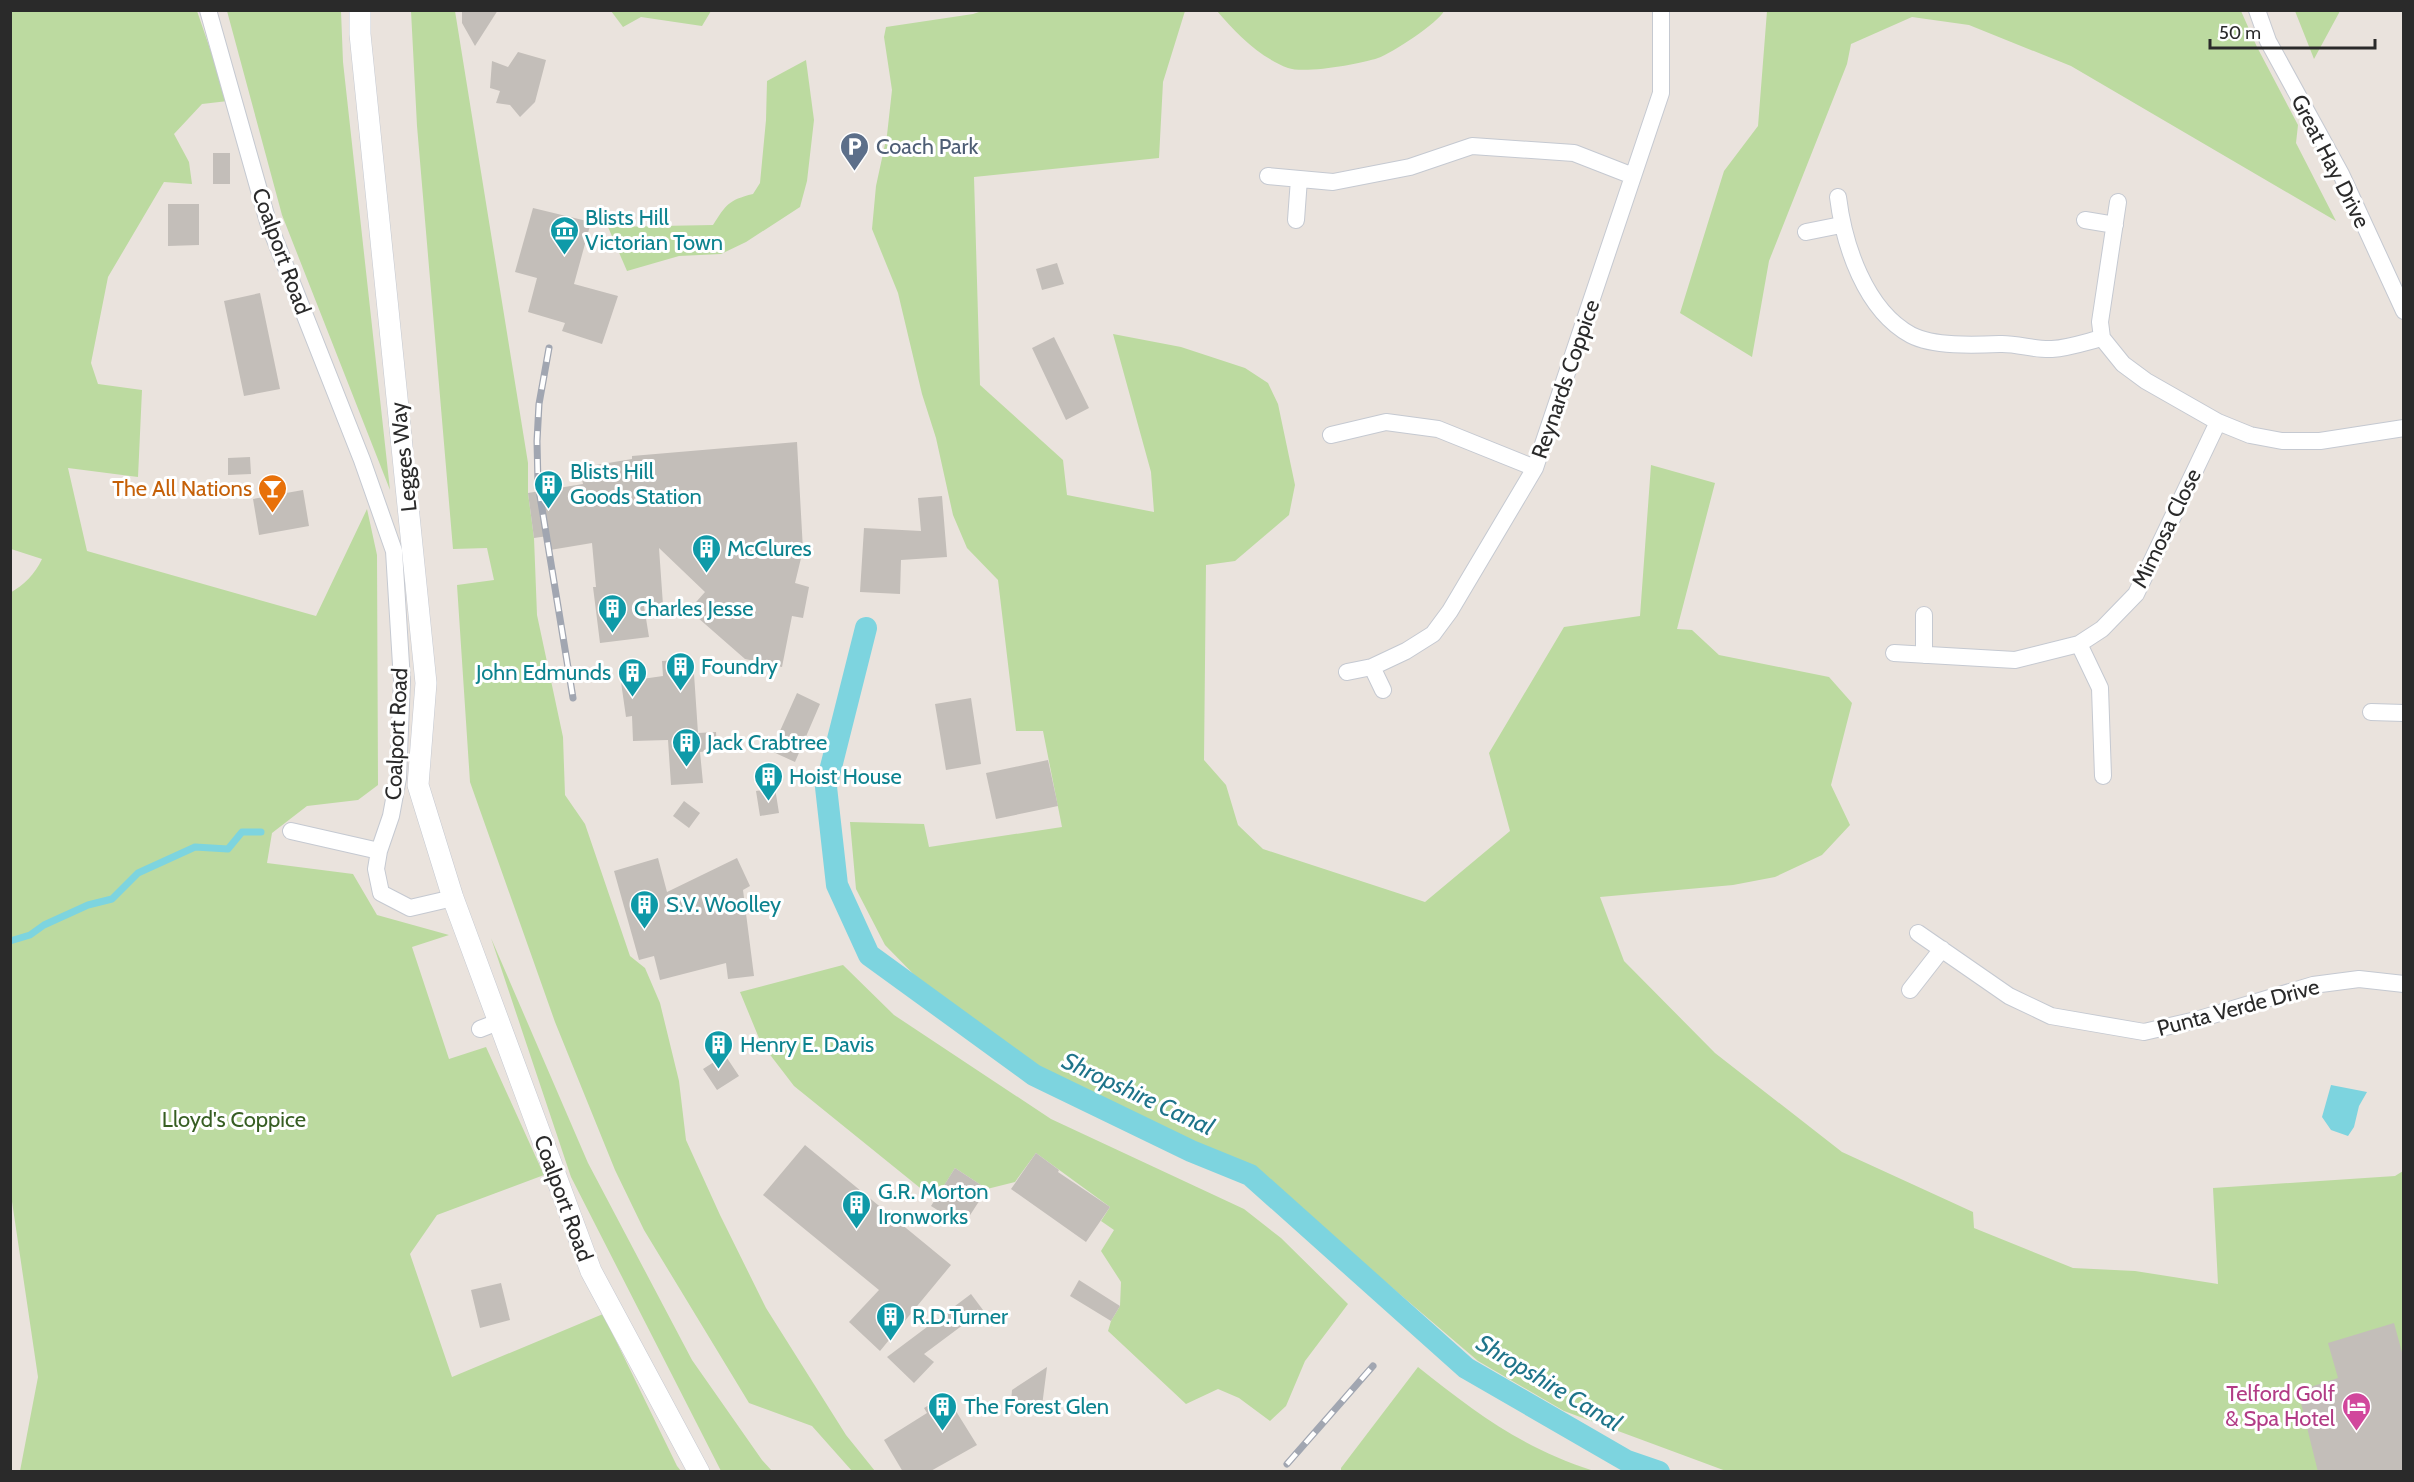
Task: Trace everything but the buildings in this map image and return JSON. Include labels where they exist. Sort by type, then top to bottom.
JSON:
[{"type":"street","name":"Coalport Road","points":[[208,10],[268,222],[362,460],[394,551],[402,681],[398,778],[391,816],[379,851],[376,869],[381,893],[410,908],[453,898],[489,1025],[591,1271],[699,1472]]},
{"type":"street","name":"Legges Way","points":[[360,10],[360,34],[426,683],[418,785],[453,898]]},
{"type":"street","name":"Reynards Coppice","points":[[1347,672],[1372,667],[1406,651],[1433,634],[1450,611],[1535,468],[1661,93],[1661,10]]},
{"type":"street","name":"Great Hay Drive","points":[[2257,10],[2268,41],[2341,174],[2403,311]]},
{"type":"street","points":[[1268,176],[1334,182],[1410,167],[1472,146],[1574,153],[1633,176]]},
{"type":"street","points":[[1296,220],[1299,179]]},
{"type":"street","points":[[1838,197],[1841,225],[1849,252],[1876,303],[1912,336],[1936,342],[1973,346],[2004,344],[2051,349],[2102,339]]},
{"type":"street","points":[[2118,202],[2100,322],[2102,339],[2122,364],[2218,422],[2250,435],[2282,441],[2320,441],[2403,428]]},
{"type":"street","points":[[2085,220],[2115,225]]},
{"type":"street","points":[[1806,232],[1841,225]]},
{"type":"street","points":[[1331,435],[1386,422],[1438,429],[1535,468]]},
{"type":"street","name":"Mimosa Close","points":[[1894,653],[2015,660],[2079,644],[2102,629],[2136,594],[2218,422]]},
{"type":"street","points":[[1923,655],[1924,615]]},
{"type":"street","points":[[2079,644],[2100,688],[2103,776]]},
{"type":"street","points":[[1372,667],[1383,690]]},
{"type":"street","points":[[2370,712],[2403,713]]},
{"type":"street","points":[[291,831],[379,851]]},
{"type":"street","name":"Punta Verde Drive","points":[[1918,933],[2009,996],[2051,1016],[2144,1032],[2196,1020],[2313,986],[2359,979],[2403,984]]},
{"type":"street","points":[[1910,990],[1942,950]]},
{"type":"green space","name":"Lloyd's Coppice","points":[[11,11],[197,11],[228,101],[202,104],[174,134],[189,162],[192,184],[164,182],[108,277],[91,363],[98,384],[142,390],[138,477],[68,468],[87,551],[316,616],[367,509],[377,555],[378,785],[358,800],[307,806],[272,833],[267,863],[353,874],[377,915],[449,935],[412,947],[449,1059],[486,1047],[544,1175],[437,1215],[410,1254],[452,1377],[603,1314],[681,1471],[20,1471],[38,1377],[10,1188],[10,593],[29,579],[42,559],[11,549]]},
{"type":"green space","points":[[227,11],[341,11],[343,62],[390,490],[282,215]]},
{"type":"green space","points":[[411,11],[455,11],[528,463],[537,615],[563,737],[565,795],[585,824],[630,956],[645,968],[660,1003],[679,1081],[686,1140],[720,1215],[766,1308],[846,1435],[875,1471],[852,1471],[812,1426],[749,1403],[644,1230],[615,1170],[555,1022],[470,782],[457,585],[494,580],[487,548],[453,549],[417,126]]},
{"type":"green space","points":[[611,11],[711,11],[702,26],[641,17],[623,27]]},
{"type":"green space","points":[[982,11],[1185,11],[1163,82],[1159,158],[974,177],[980,385],[1063,460],[1067,495],[1154,512],[1151,472],[1113,334],[1181,347],[1245,368],[1268,383],[1278,404],[1295,485],[1289,515],[1235,561],[1206,565],[1204,760],[1226,785],[1238,825],[1263,849],[1425,902],[1510,831],[1489,753],[1564,627],[1640,616],[1651,465],[1715,483],[1677,629],[1692,630],[1719,655],[1829,677],[1852,703],[1831,785],[1850,825],[1822,855],[1775,877],[1733,885],[1600,897],[1624,961],[1715,1053],[1842,1152],[1973,1212],[1974,1228],[2073,1268],[2135,1271],[2218,1284],[2213,1188],[2395,1176],[2403,1171],[2403,1471],[1726,1471],[1564,1411],[1478,1361],[1287,1198],[1233,1157],[1141,1129],[1032,1069],[935,996],[885,945],[856,889],[850,822],[924,824],[929,847],[1062,827],[1043,731],[1016,731],[998,580],[967,548],[953,515],[936,438],[922,394],[898,293],[872,229],[876,186],[887,135],[892,90],[884,37],[886,27]]},
{"type":"green space","points":[[1217,11],[1444,11],[1424,30],[1384,55],[1346,65],[1296,70],[1267,58],[1240,36]]},
{"type":"green space","points":[[1767,11],[2241,11],[2298,125],[2296,143],[2336,221],[2071,66],[1969,25],[1912,17],[1851,44],[1847,64],[1769,261],[1752,357],[1680,313],[1724,171],[1758,126]]},
{"type":"green space","points":[[2295,11],[2340,11],[2314,59]]},
{"type":"green space","points":[[806,60],[814,120],[807,181],[800,207],[746,242],[721,254],[679,256],[627,271],[608,227],[713,225],[728,204],[753,194],[760,183],[767,81]]},
{"type":"green space","points":[[491,938],[588,1163],[692,1360],[772,1471],[721,1471],[571,1177]]},
{"type":"green space","points":[[843,965],[894,1015],[1051,1119],[1244,1209],[1281,1238],[1348,1304],[1305,1361],[1286,1406],[1270,1421],[1239,1398],[1218,1389],[1186,1404],[1108,1331],[1120,1306],[1121,1282],[1101,1251],[1114,1230],[1101,1221],[1110,1207],[1036,1153],[1015,1182],[987,1189],[955,1168],[935,1200],[794,1086],[761,1043],[740,992]]},
{"type":"green space","points":[[1418,1367],[1501,1428],[1544,1452],[1594,1471],[1341,1471]]},
{"type":"water","points":[[2331,1085],[2367,1092],[2359,1106],[2354,1127],[2348,1136],[2331,1130],[2322,1117]]},
{"type":"waterway","name":"Shropshire Canal","points":[[866,628],[826,787],[837,885],[869,955],[1034,1075],[1191,1151],[1250,1175],[1466,1368],[1627,1461],[1659,1472]]},
{"type":"waterway","points":[[10,941],[30,935],[44,925],[88,905],[112,899],[138,873],[195,847],[228,849],[242,832],[261,832]]},
{"type":"railway","points":[[549,348],[539,404],[538,484],[573,698]]},
{"type":"railway","points":[[1287,1464],[1373,1366]]},
{"type":"place","name":"Coach Park","points":[[855,172]]},
{"type":"place","name":"Blists Hill Victorian Town","points":[[564,256]]},
{"type":"place","name":"Blists Hill Goods Station","points":[[549,510]]},
{"type":"place","name":"The All Nations","points":[[273,514]]},
{"type":"place","name":"McClures","points":[[706,574]]},
{"type":"place","name":"Charles Jesse","points":[[613,634]]},
{"type":"place","name":"Foundry","points":[[680,692]]},
{"type":"place","name":"John Edmunds","points":[[632,698]]},
{"type":"place","name":"Jack Crabtree","points":[[686,768]]},
{"type":"place","name":"Hoist House","points":[[768,802]]},
{"type":"place","name":"S.V. Woolley","points":[[645,930]]},
{"type":"place","name":"Henry E. Davis","points":[[719,1070]]},
{"type":"place","name":"G.R. Morton Ironworks","points":[[857,1230]]},
{"type":"place","name":"R.D.Turner","points":[[891,1342]]},
{"type":"place","name":"The Forest Glen","points":[[943,1432]]},
{"type":"place","name":"Telford Golf & Spa Hotel","points":[[2356,1432]]}]
